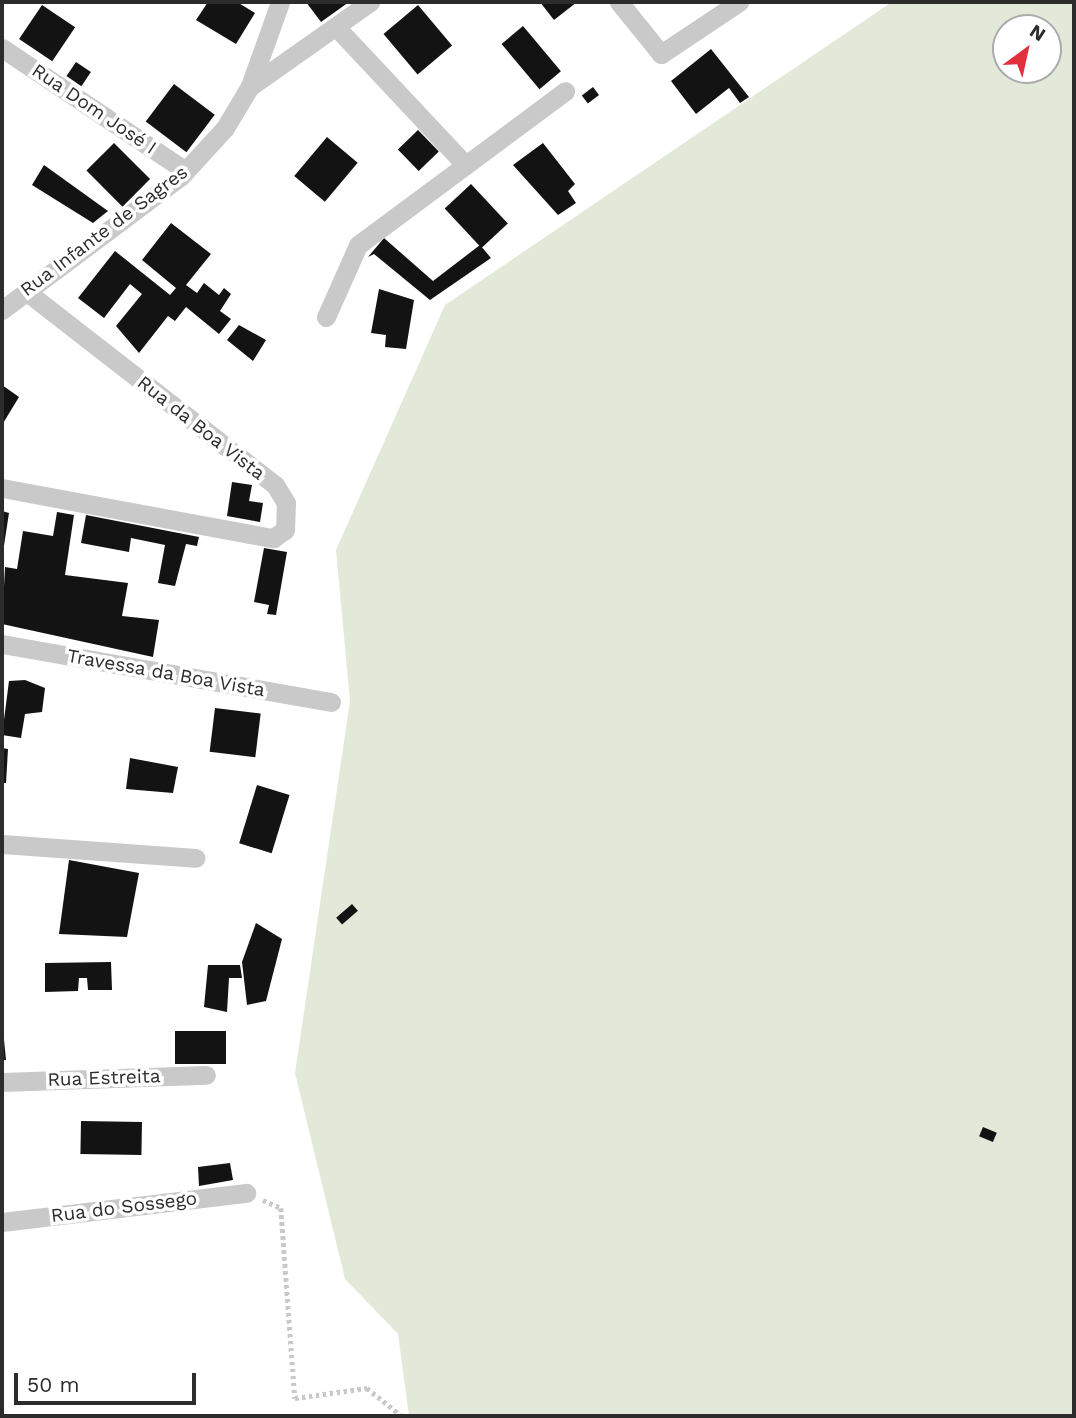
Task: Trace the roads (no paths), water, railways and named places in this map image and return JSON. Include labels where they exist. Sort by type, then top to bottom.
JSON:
[{"type":"street","name":"Rua Infante de Sagres","points":[[2,310],[186,171],[250,86],[279,2]]},
{"type":"street","points":[[250,86],[337,28],[370,2]]},
{"type":"street","points":[[619,2],[661,54],[739,2]]},
{"type":"street","points":[[337,28],[463,162]]},
{"type":"street","name":"Rua Dom José I","points":[[2,48],[186,171]]},
{"type":"street","points":[[326,317],[358,245],[463,162],[565,91]]},
{"type":"street","name":"Rua da Boa Vista","points":[[2,488],[273,538],[285,530],[286,503],[275,485],[26,292]]},
{"type":"street","name":"Travessa da Boa Vista","points":[[2,645],[331,702]]},
{"type":"street","points":[[2,844],[195,858]]},
{"type":"street","name":"Rua Estreita","points":[[2,1082],[206,1075]]},
{"type":"street","name":"Rua do Sossego","points":[[2,1222],[246,1193]]}]
